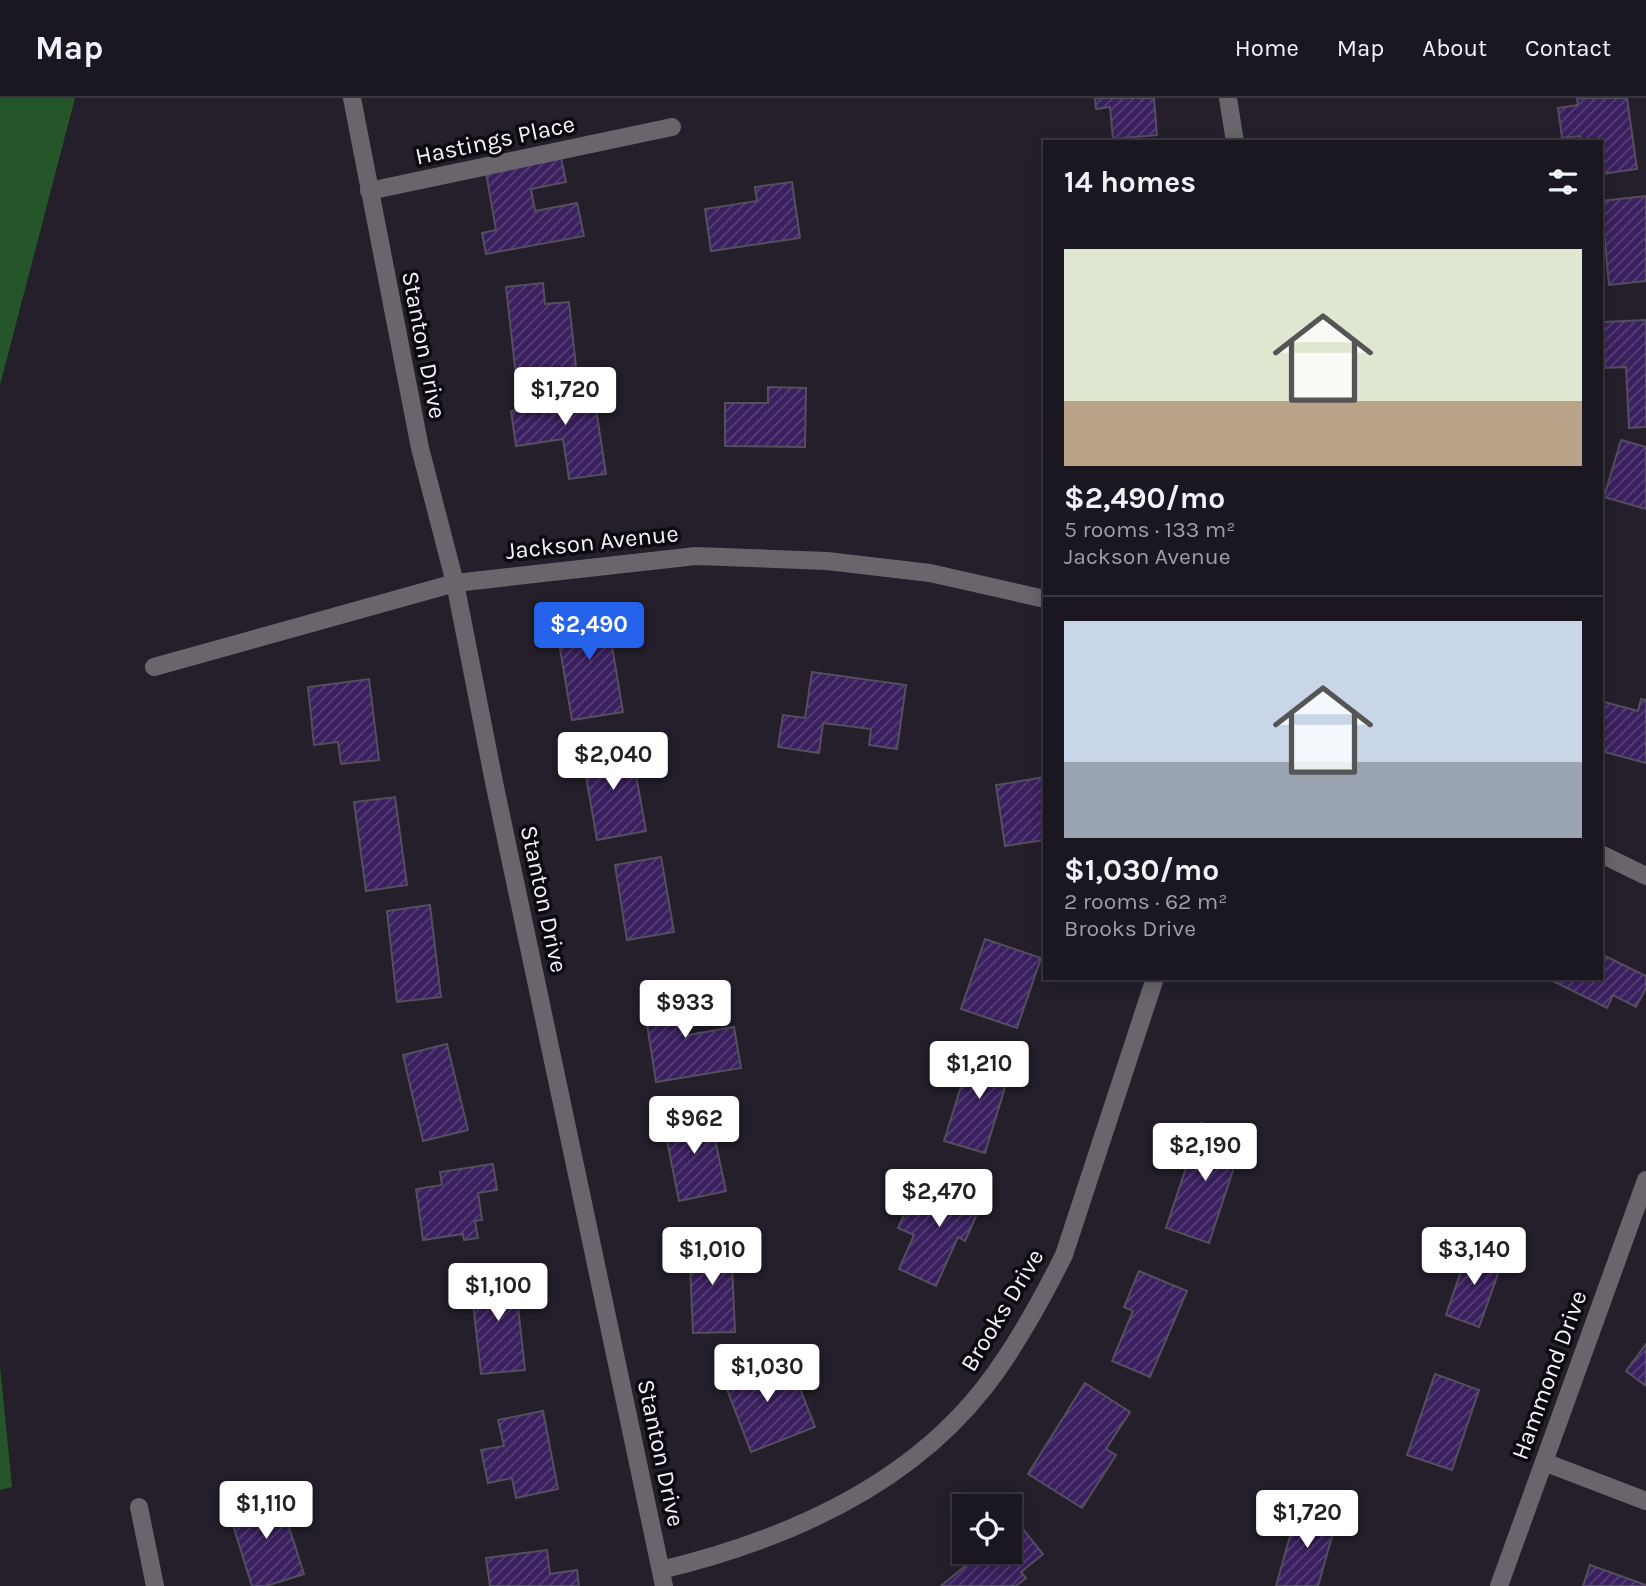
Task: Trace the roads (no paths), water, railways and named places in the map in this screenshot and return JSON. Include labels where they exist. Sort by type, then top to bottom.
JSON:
[{"type":"street","name":"Stanton Drive","points":[[352,98],[420,448],[455,583],[497,796],[663,1578]]},
{"type":"street","points":[[1228,98],[1235,140]]},
{"type":"street","name":"Hastings Place","points":[[369,191],[672,127]]},
{"type":"street","name":"Jackson Avenue","points":[[154,667],[455,583],[696,556],[827,561],[930,573],[1043,599]]},
{"type":"street","points":[[1603,855],[1646,876]]},
{"type":"street","name":"Brooks Drive","points":[[663,1578],[758,1543],[849,1500],[923,1450],[983,1389],[1017,1341],[1064,1255],[1153,980]]},
{"type":"street","name":"Hammond Drive","points":[[1499,1586],[1646,1180]]},
{"type":"street","points":[[1544,1462],[1646,1501]]},
{"type":"street","points":[[139,1507],[155,1586]]}]
